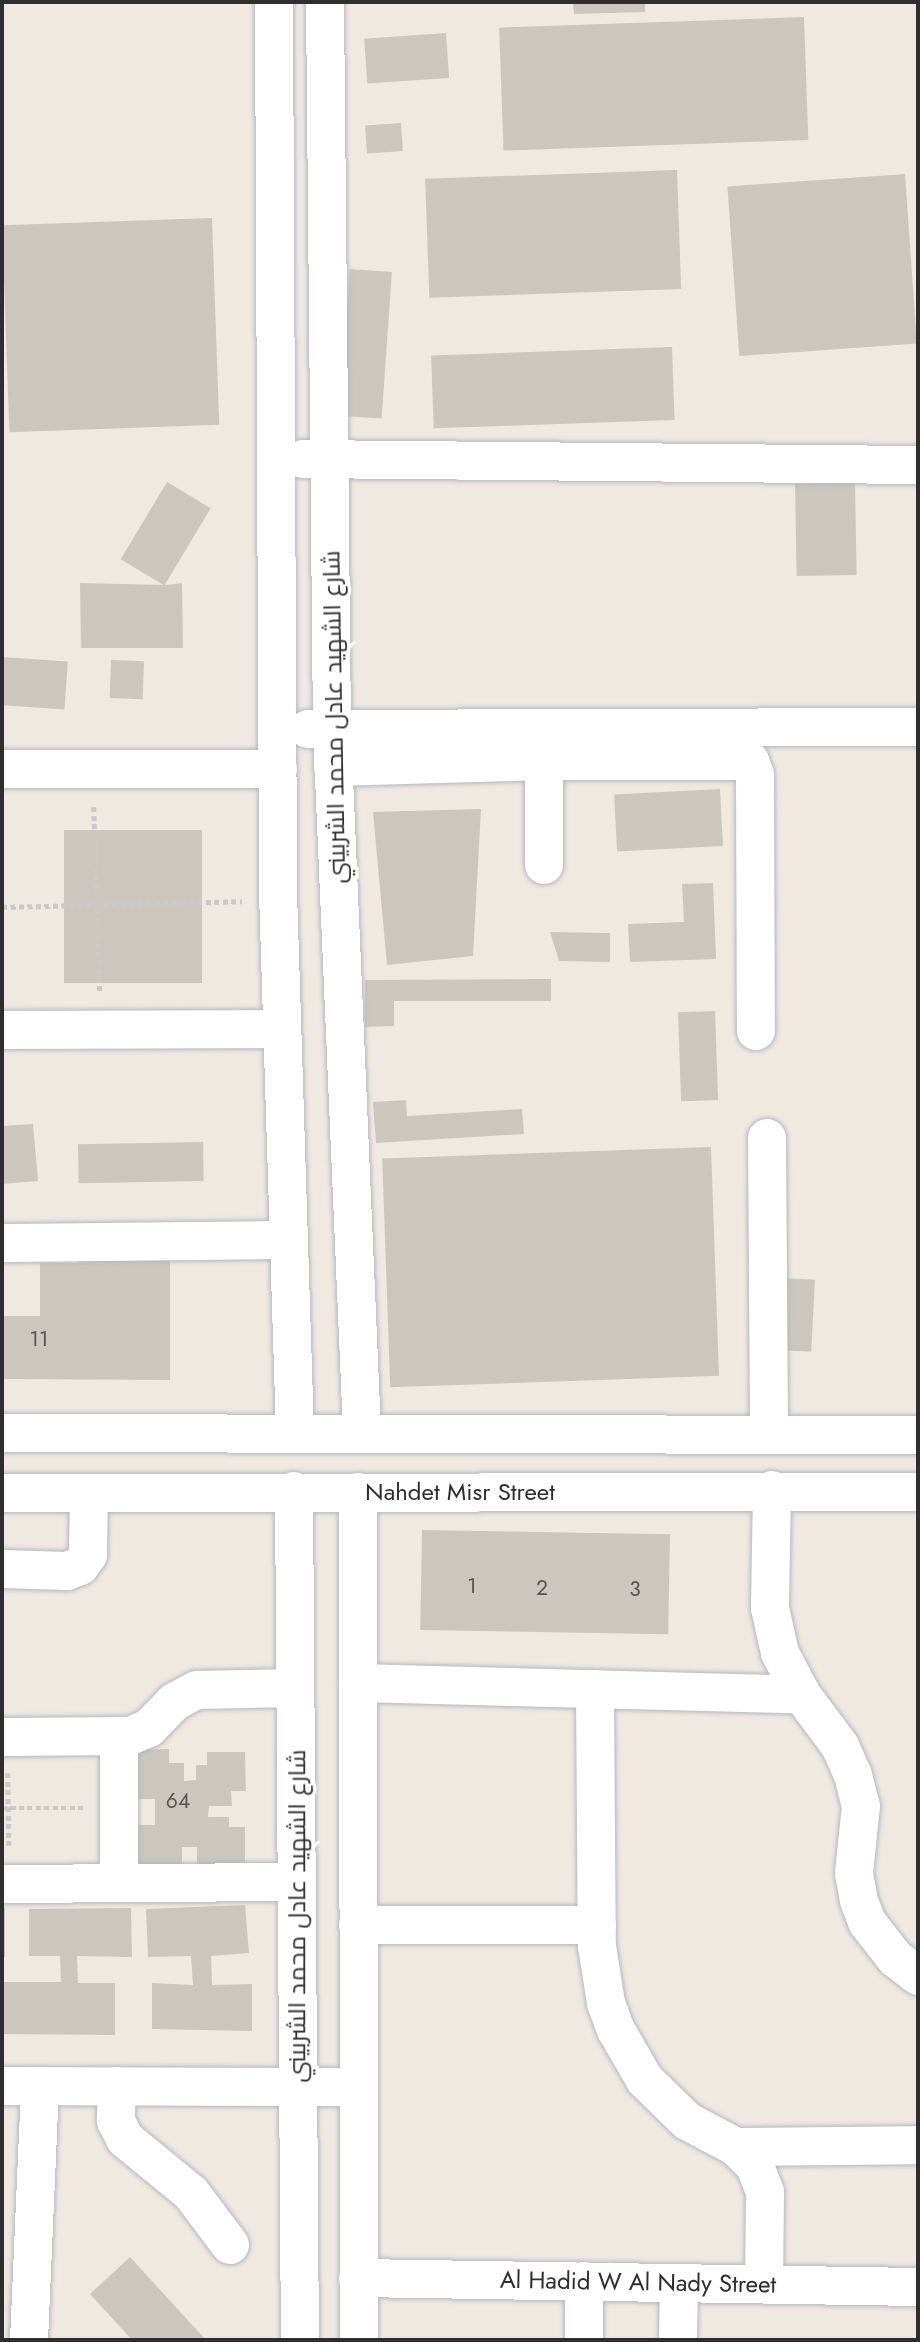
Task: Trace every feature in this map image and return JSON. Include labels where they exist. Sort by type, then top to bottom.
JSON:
[{"type":"street","points":[[274,2],[278,901],[295,1432]]},
{"type":"street","name":"شارع الشهيد عادل محمد الشربيني","points":[[325,2],[332,730],[362,1432]]},
{"type":"street","points":[[276,458],[918,465]]},
{"type":"street","points":[[278,728],[918,727]]},
{"type":"street","points":[[333,767],[544,761],[750,761],[755,775],[756,1031]]},
{"type":"street","points":[[544,761],[544,865]]},
{"type":"street","points":[[2,769],[278,769]]},
{"type":"street","points":[[2,1030],[282,1029]]},
{"type":"street","points":[[767,1139],[769,1434]]},
{"type":"street","points":[[2,1243],[289,1240]]},
{"type":"street","points":[[2,1433],[918,1435]]},
{"type":"street","points":[[772,1490],[770,1608],[773,1630],[780,1653],[802,1695],[840,1746],[853,1775],[861,1806],[855,1873],[859,1901],[867,1922],[895,1958],[918,1976]]},
{"type":"street","name":"Nahdet Misr Street","points":[[2,1493],[772,1490],[918,1492]]},
{"type":"street","name":"شارع الشهيد عادل محمد الشربيني","points":[[294,1491],[300,2340]]},
{"type":"street","points":[[358,1492],[359,2340]]},
{"type":"street","points":[[2,1569],[67,1571],[80,1566],[88,1555],[89,1493]]},
{"type":"street","points":[[358,1683],[802,1695]]},
{"type":"street","points":[[5,1737],[119,1736],[139,1733],[149,1728],[174,1702],[197,1690],[295,1688]]},
{"type":"street","points":[[595,1689],[597,1926],[600,1975],[606,2003],[629,2056],[645,2080],[687,2121],[736,2147],[755,2166],[765,2192],[764,2284]]},
{"type":"street","points":[[119,1736],[119,1883]]},
{"type":"street","points":[[6,1884],[297,1882]]},
{"type":"street","points":[[358,1925],[597,1926]]},
{"type":"street","points":[[2,2086],[358,2087]]},
{"type":"street","points":[[29,2340],[40,2086]]},
{"type":"street","points":[[117,2087],[116,2121],[125,2139],[191,2193],[230,2245]]},
{"type":"street","points":[[736,2147],[918,2145]]},
{"type":"street","name":"Al Hadid W Al Nady Street","points":[[358,2278],[918,2287]]},
{"type":"street","points":[[584,2281],[584,2340]]},
{"type":"street","points":[[678,2340],[679,2283]]},
{"type":"path","points":[[92,770],[102,1030]]},
{"type":"path","points":[[2,907],[278,901]]},
{"type":"path","points":[[5,1737],[9,1808],[6,1884]]},
{"type":"path","points":[[2,1808],[119,1808]]},
{"type":"building","points":[[573,2],[645,2],[645,12],[574,14]]},
{"type":"building","points":[[804,17],[808,140],[503,151],[499,28]]},
{"type":"building","points":[[446,33],[449,78],[367,84],[364,39]]},
{"type":"building","points":[[401,123],[403,151],[367,153],[365,126]]},
{"type":"building","points":[[677,170],[681,289],[429,298],[425,179]]},
{"type":"building","points":[[905,174],[917,344],[739,356],[727,186]]},
{"type":"building","points":[[212,218],[219,425],[9,432],[2,225]]},
{"type":"building","points":[[350,269],[392,272],[382,419],[340,416]]},
{"type":"building","points":[[672,347],[675,420],[434,428],[431,355]]},
{"type":"building","points":[[167,482],[211,508],[164,585],[121,559]]},
{"type":"building","points":[[855,483],[857,575],[797,576],[795,484]]},
{"type":"building","points":[[80,583],[182,583],[183,648],[81,648]]},
{"type":"building","points":[[2,657],[68,662],[64,709],[2,705]]},
{"type":"building","points":[[111,660],[144,661],[143,699],[110,698]]},
{"type":"building","points":[[720,789],[723,846],[617,851],[614,795]]},
{"type":"building","points":[[481,809],[473,956],[387,965],[373,812]]},
{"type":"building","points":[[64,830],[202,830],[202,983],[64,983]]},
{"type":"building","points":[[713,883],[716,959],[630,962],[628,924],[684,922],[682,884]]},
{"type":"building","points":[[550,932],[610,933],[610,962],[559,961]]},
{"type":"building","points":[[551,979],[551,1001],[394,1001],[394,1026],[365,1027],[365,980]]},
{"type":"building","points":[[715,1011],[718,1100],[681,1101],[678,1012]]},
{"type":"building","points":[[406,1100],[407,1116],[522,1109],[524,1134],[376,1143],[373,1102]]},
{"type":"building","points":[[33,1124],[38,1181],[2,1184],[2,1126]]},
{"type":"building","points":[[203,1142],[204,1181],[79,1183],[78,1144]]},
{"type":"building","points":[[711,1147],[719,1376],[390,1387],[382,1158]]},
{"type":"building","points":[[79,1242],[170,1243],[170,1380],[2,1379],[2,1316],[40,1316],[40,1263],[78,1263]]},
{"type":"building","points":[[780,1278],[815,1280],[811,1352],[776,1350]]},
{"type":"building","points":[[422,1530],[670,1534],[668,1634],[420,1630]]},
{"type":"building","points":[[169,1749],[169,1763],[184,1763],[184,1781],[196,1780],[196,1765],[207,1765],[207,1752],[245,1752],[246,1791],[231,1791],[232,1806],[209,1806],[208,1817],[229,1817],[229,1827],[245,1827],[245,1868],[197,1868],[197,1847],[182,1847],[182,1869],[129,1868],[129,1825],[155,1825],[155,1799],[131,1799],[131,1750]]},
{"type":"building","points":[[245,1905],[249,1953],[211,1956],[212,1985],[252,1984],[252,2031],[152,2029],[152,1983],[193,1985],[191,1956],[148,1957],[146,1909]]},
{"type":"building","points":[[2,1908],[5,1908],[5,1957],[2,1957]]},
{"type":"building","points":[[131,1908],[132,1957],[77,1956],[78,1983],[115,1983],[115,2035],[2,2034],[2,1982],[61,1982],[60,1956],[29,1956],[29,1909]]},
{"type":"building","points":[[130,2257],[206,2340],[132,2340],[90,2294]]}]
